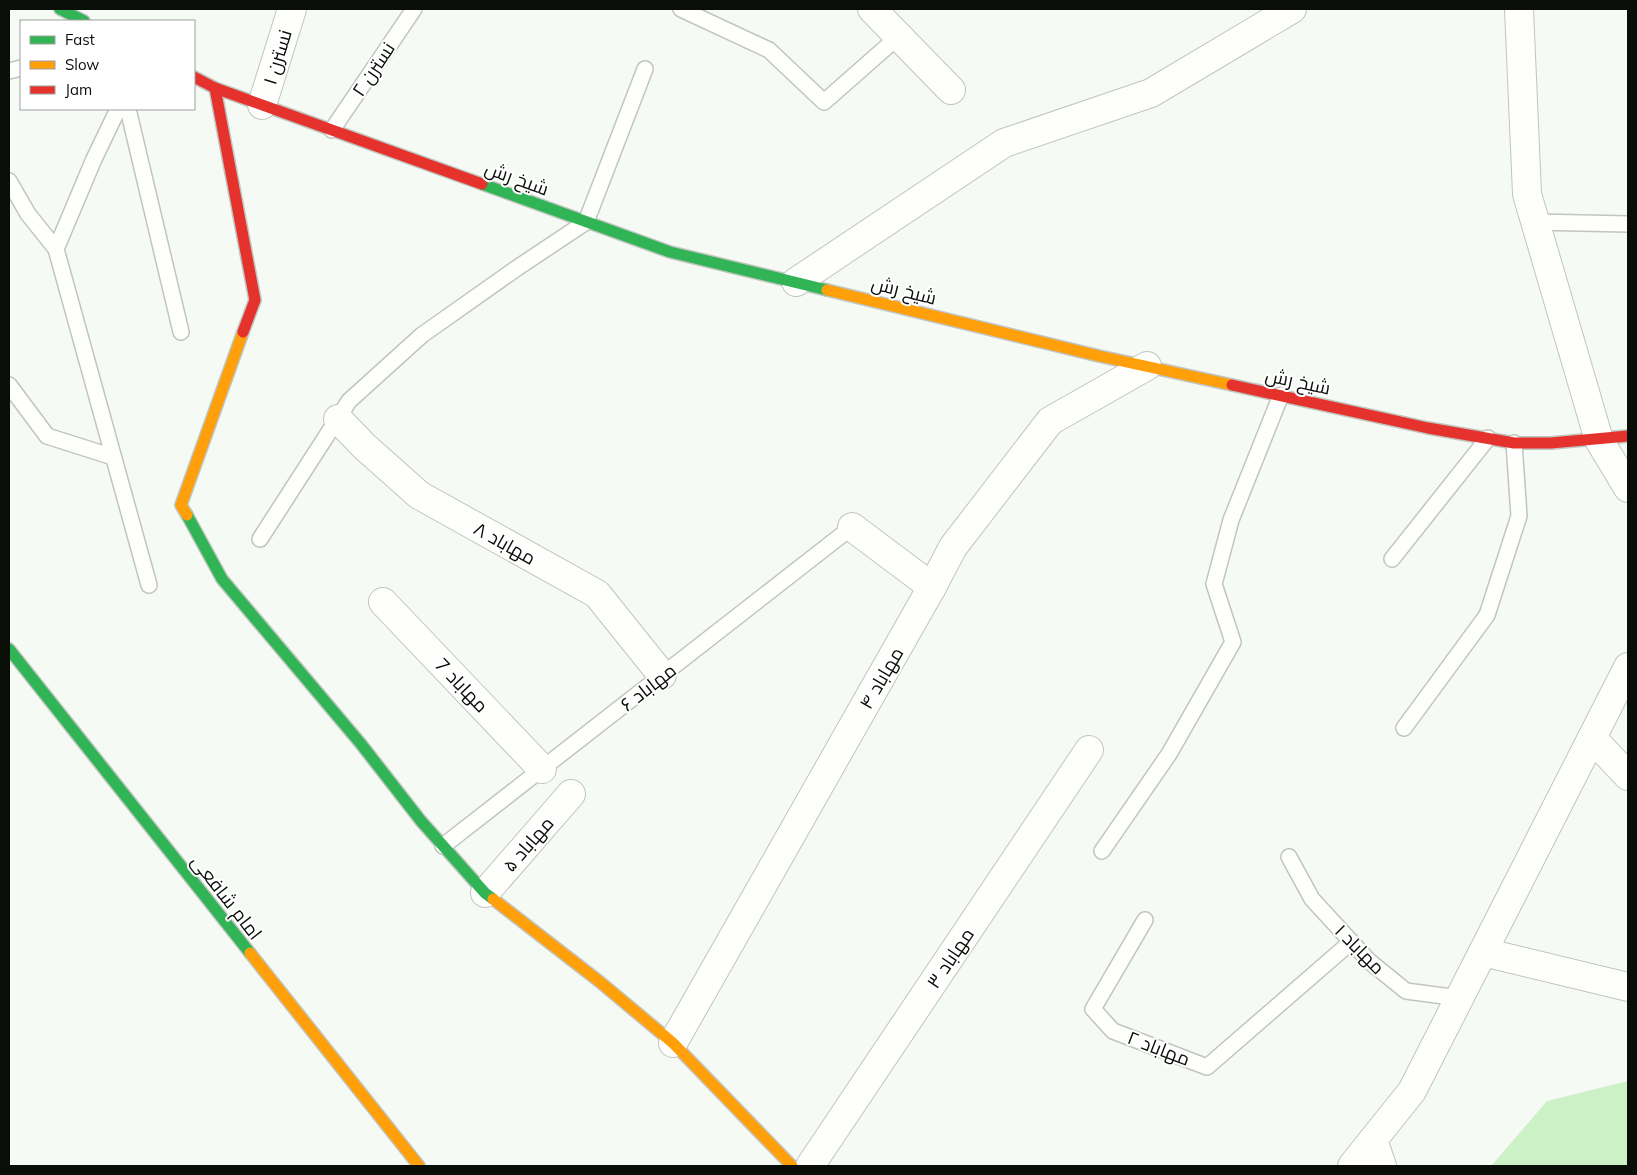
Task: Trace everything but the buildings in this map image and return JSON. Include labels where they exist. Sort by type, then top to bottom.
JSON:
[{"type":"street","points":[[60,9],[82,20]]},
{"type":"street","name":"نسترن ۱","points":[[262,105],[292,9]]},
{"type":"street","points":[[872,9],[951,90]]},
{"type":"street","points":[[796,282],[1004,143],[1151,93],[1292,9]]},
{"type":"street","points":[[1519,9],[1527,194],[1599,440],[1628,488]]},
{"type":"street","name":"شیخ رش","points":[[195,78],[215,88],[670,252],[1147,366],[1428,428],[1514,443],[1551,443],[1628,436]]},
{"type":"street","points":[[215,88],[255,300],[181,505],[222,579],[361,744],[421,822],[485,893],[600,982],[673,1043],[792,1166]]},
{"type":"street","name":"مهاباد ۴","points":[[673,1043],[954,547],[1050,421],[1147,366]]},
{"type":"street","name":"مهاباد ۸","points":[[338,419],[364,446],[419,495],[598,594],[662,675]]},
{"type":"street","points":[[852,527],[932,587]]},
{"type":"street","name":"مهاباد 7","points":[[383,602],[542,769]]},
{"type":"street","name":"امام شافعی","points":[[9,649],[419,1166]]},
{"type":"street","points":[[1352,1166],[1412,1091],[1628,667]]},
{"type":"street","points":[[1592,738],[1628,776]]},
{"type":"street","name":"مهاباد ۳","points":[[810,1166],[1089,750]]},
{"type":"street","name":"مهاباد ۵","points":[[485,893],[571,794]]},
{"type":"street","points":[[1483,952],[1628,987]]},
{"type":"street","points":[[1373,1140],[1382,1166]]},
{"type":"lane","name":"نسترن ۲","points":[[332,130],[414,9]]},
{"type":"lane","points":[[681,9],[769,50],[824,102],[899,36]]},
{"type":"lane","points":[[260,539],[349,401],[422,335],[586,222],[645,69]]},
{"type":"lane","points":[[56,249],[94,159],[118,110]]},
{"type":"lane","points":[[128,110],[181,332]]},
{"type":"lane","points":[[9,181],[28,214],[56,249],[149,585]]},
{"type":"lane","points":[[1536,222],[1628,224]]},
{"type":"lane","points":[[9,385],[47,436],[113,457]]},
{"type":"lane","points":[[1102,850],[1169,754],[1233,642],[1214,584],[1231,520],[1280,395]]},
{"type":"lane","points":[[1392,559],[1488,438]]},
{"type":"lane","points":[[1404,728],[1487,615],[1519,516],[1514,443]]},
{"type":"lane","name":"مهاباد ۶","points":[[443,846],[852,527]]},
{"type":"lane","name":"مهاباد ۱","points":[[1289,858],[1312,899],[1369,961],[1406,991],[1459,998]]},
{"type":"lane","name":"مهاباد ۲","points":[[1145,920],[1093,1009],[1113,1031],[1207,1067],[1351,942]]},
{"type":"green space","points":[[1628,1081],[1628,1166],[1491,1166],[1547,1101]]},
{"type":"traffic: fast","points":[[60,9],[82,20]]},
{"type":"traffic: fast","points":[[482,184],[670,252],[827,290]]},
{"type":"traffic: fast","points":[[187,515],[222,579],[361,744],[421,821],[485,893],[493,899]]},
{"type":"traffic: fast","points":[[9,649],[250,953]]},
{"type":"traffic: slow","points":[[827,290],[1099,356],[1232,385]]},
{"type":"traffic: slow","points":[[187,515],[181,505],[243,332]]},
{"type":"traffic: slow","points":[[493,899],[600,982],[673,1043],[792,1166]]},
{"type":"traffic: slow","points":[[250,953],[419,1166]]},
{"type":"traffic: jam","points":[[195,78],[215,88],[482,184]]},
{"type":"traffic: jam","points":[[215,88],[255,300],[243,332]]},
{"type":"traffic: jam","points":[[1232,385],[1428,428],[1514,443],[1551,443],[1628,436]]}]
